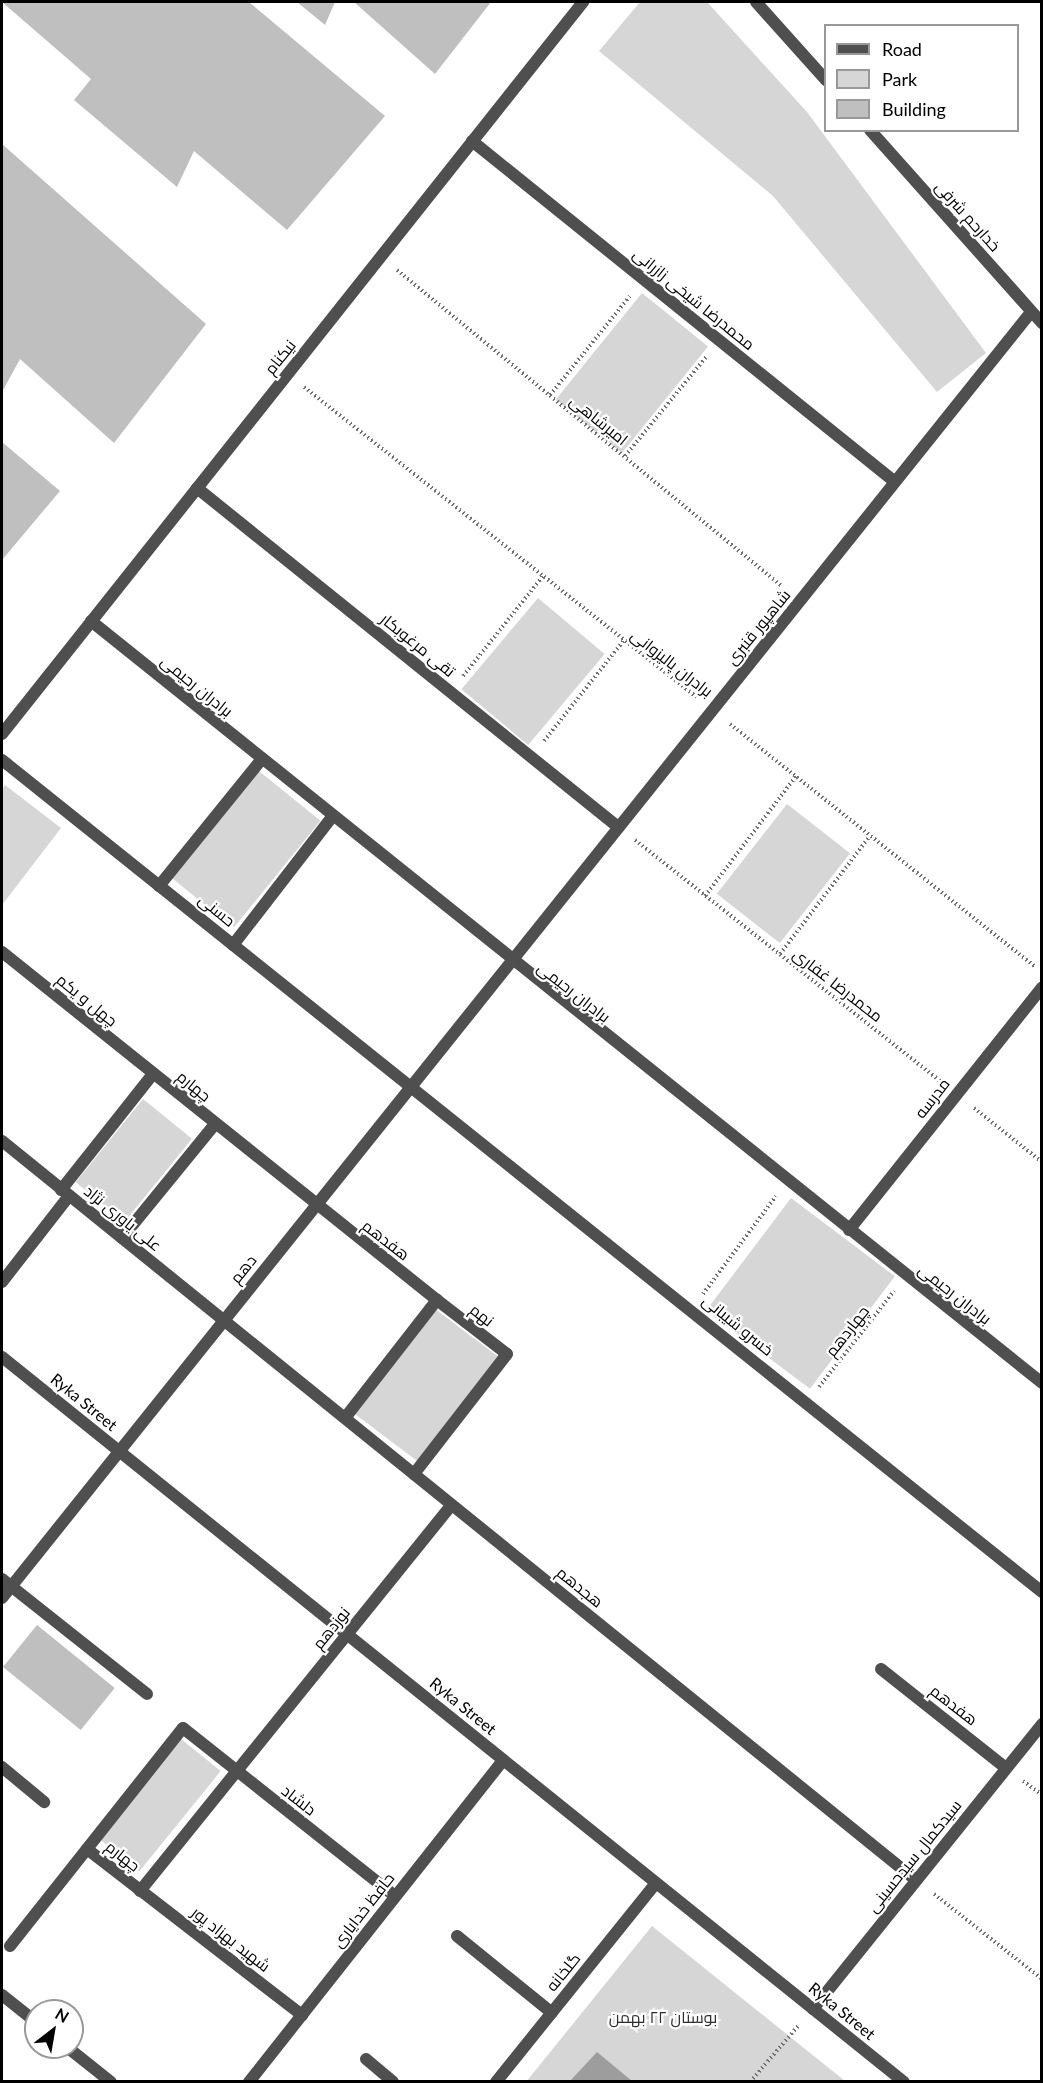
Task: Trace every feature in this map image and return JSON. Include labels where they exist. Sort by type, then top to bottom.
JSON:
[{"type":"street","name":"نیکنام","points":[[2,734],[583,2]]},
{"type":"street","points":[[756,2],[824,79]]},
{"type":"street","name":"خدارحم شرفی","points":[[872,132],[1041,323]]},
{"type":"street","name":"محمدرضا شیخی زازرانی","points":[[472,141],[896,482]]},
{"type":"street","name":"شاهپور قنبری","points":[[511,962],[1032,312]]},
{"type":"street","name":"تقی مرغوبکار","points":[[197,488],[618,827]]},
{"type":"street","name":"برادران رحیمی","points":[[91,621],[511,962],[1041,1383]]},
{"type":"street","points":[[159,885],[262,759]]},
{"type":"street","name":"حسنی","points":[[2,760],[411,1086]]},
{"type":"street","points":[[233,945],[332,817]]},
{"type":"street","name":"چهل و یکم","points":[[2,952],[153,1074]]},
{"type":"street","name":"دهم","points":[[2,1598],[6,1582],[119,1451],[511,962]]},
{"type":"street","name":"مدرسه","points":[[849,1230],[1041,987]]},
{"type":"street","name":"چهارم","points":[[2,1282],[153,1074],[215,1124],[122,1238]]},
{"type":"street","name":"خسرو شیبانی","points":[[411,1086],[808,1402],[1041,1592]]},
{"type":"street","points":[[215,1124],[316,1205]]},
{"type":"street","name":"علی یاوری نژاد","points":[[2,1141],[224,1320]]},
{"type":"street","name":"هفدهم","points":[[316,1205],[437,1300]]},
{"type":"street","points":[[345,1418],[437,1300]]},
{"type":"street","name":"نهم","points":[[414,1474],[507,1354],[437,1300]]},
{"type":"street","name":"هجدهم","points":[[224,1320],[916,1880]]},
{"type":"street","name":"Ryka Street","points":[[2,1357],[904,2082]]},
{"type":"street","name":"نوزدهم","points":[[237,1771],[452,1504]]},
{"type":"street","points":[[6,1582],[147,1694]]},
{"type":"street","name":"هفدهم","points":[[880,1669],[1006,1768]]},
{"type":"street","name":"سیدکمال سیدحسینی","points":[[813,2009],[1041,1724]]},
{"type":"street","name":"چهارم","points":[[183,1728],[87,1849],[140,1891],[237,1771]]},
{"type":"street","name":"دلشاد","points":[[183,1728],[395,1896]]},
{"type":"street","name":"حافظ خدایاری","points":[[249,2082],[503,1760]]},
{"type":"street","points":[[2,1767],[44,1802]]},
{"type":"street","points":[[10,1946],[87,1849]]},
{"type":"street","name":"گلخانه","points":[[496,2082],[656,1883]]},
{"type":"street","name":"شهید بهزاد پور","points":[[140,1891],[302,2015]]},
{"type":"street","points":[[457,1936],[552,2013]]},
{"type":"street","points":[[2,1995],[24,2012]]},
{"type":"street","points":[[82,2059],[111,2082]]},
{"type":"street","points":[[366,2059],[393,2082]]},
{"type":"path","name":"امیرشاهی","points":[[382,257],[800,601]]},
{"type":"path","points":[[550,395],[644,279]]},
{"type":"path","points":[[625,456],[719,340]]},
{"type":"path","name":"برادران پالیزوانی","points":[[288,374],[1041,972]]},
{"type":"path","points":[[450,692],[543,576]]},
{"type":"path","points":[[531,757],[624,640]]},
{"type":"path","points":[[705,896],[795,776]]},
{"type":"path","name":"محمدرضا غفاری","points":[[618,827],[1041,1162]]},
{"type":"path","points":[[780,955],[870,836]]},
{"type":"path","points":[[692,1310],[787,1181]]},
{"type":"path","name":"چهاردهم","points":[[808,1402],[906,1276]]},
{"type":"path","points":[[916,1880],[1041,1978]]},
{"type":"path","points":[[750,2082],[813,2009]]},
{"type":"green space","points":[[640,2],[708,3],[807,112],[986,353],[937,392],[773,196],[599,51]]},
{"type":"green space","points":[[642,293],[708,346],[622,453],[556,399]]},
{"type":"green space","points":[[538,598],[605,654],[528,745],[462,689]]},
{"type":"green space","points":[[259,771],[320,821],[234,928],[172,878]]},
{"type":"green space","points":[[5,785],[61,828],[2,905],[2,790]]},
{"type":"green space","points":[[787,804],[850,853],[780,943],[717,894]]},
{"type":"green space","points":[[143,1099],[192,1139],[125,1222],[76,1182]]},
{"type":"green space","points":[[791,1198],[895,1276],[810,1389],[706,1311]]},
{"type":"green space","points":[[435,1309],[500,1358],[420,1463],[356,1414]]},
{"type":"green space","points":[[181,1739],[221,1771],[139,1871],[100,1839]]},
{"type":"green space","name":"بوستان ۲۲ بهمن","points":[[652,1926],[845,2081],[526,2082]]},
{"type":"shaded area","points":[[597,2052],[632,2081],[570,2081]]},
{"type":"building","points":[[2,2],[249,2],[385,116],[287,230],[194,151],[177,187],[74,100],[91,79]]},
{"type":"building","points":[[297,2],[335,2],[325,25]]},
{"type":"building","points":[[354,2],[491,2],[435,74]]},
{"type":"building","points":[[2,144],[206,324],[114,443],[20,359],[2,392]]},
{"type":"building","points":[[2,442],[60,491],[2,560]]},
{"type":"building","points":[[37,1625],[115,1688],[81,1730],[3,1667]]}]
